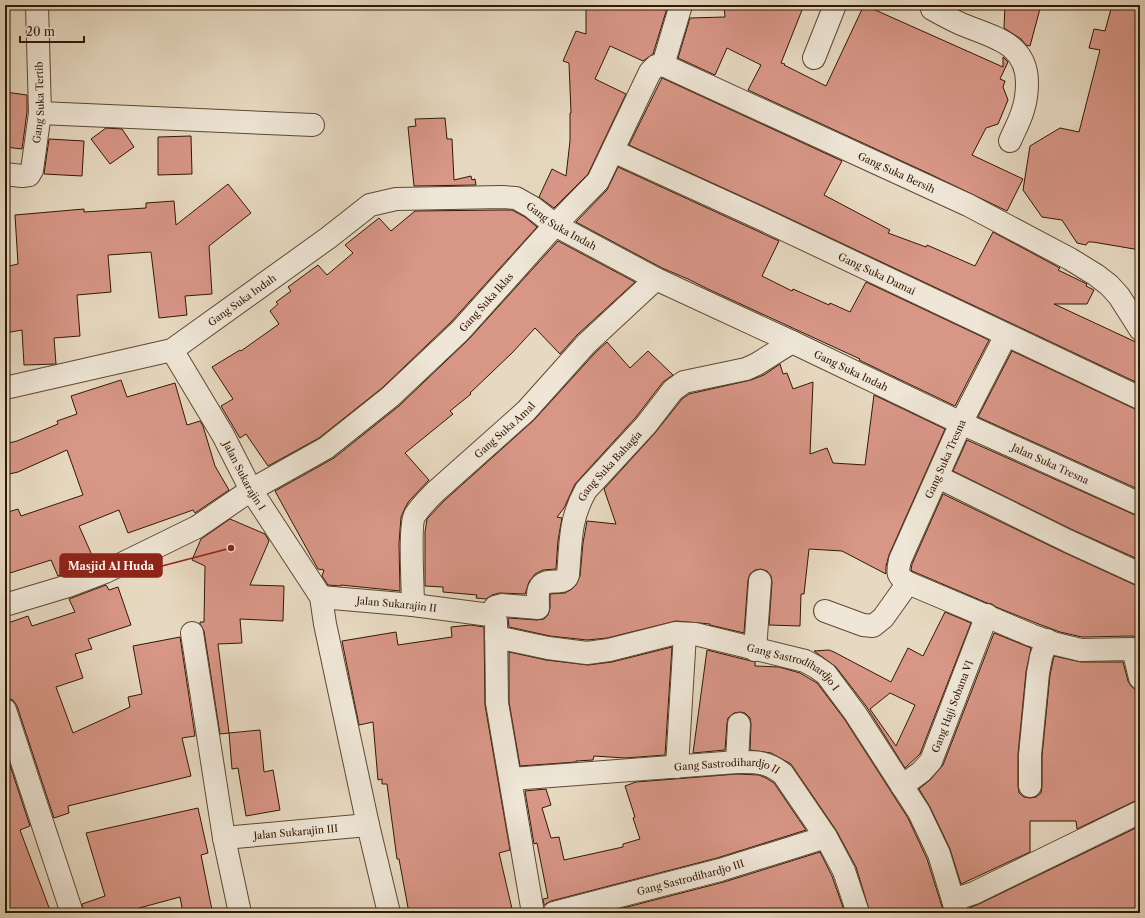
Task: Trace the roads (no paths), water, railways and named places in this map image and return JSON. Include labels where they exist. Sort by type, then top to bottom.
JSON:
[{"type":"street","name":"Gang Suka Tertib","points":[[5,174],[22,176],[29,175],[32,170],[40,113],[37,5]]},
{"type":"street","points":[[663,65],[681,5]]},
{"type":"street","points":[[814,58],[835,5]]},
{"type":"street","points":[[929,6],[960,24],[998,39],[1017,52],[1023,61],[1027,75],[1027,94],[1023,110],[1010,141]]},
{"type":"street","name":"Gang Suka Iklas","points":[[5,605],[68,586],[105,572],[197,527],[251,490],[326,448],[390,397],[460,331],[555,225],[598,181],[650,72],[656,66],[663,65]]},
{"type":"street","name":"Gang Suka Bersih","points":[[663,65],[968,205],[1070,259],[1109,285],[1119,296],[1140,328]]},
{"type":"street","points":[[40,113],[313,126]]},
{"type":"street","name":"Gang Suka Damai","points":[[613,151],[762,219],[1140,398]]},
{"type":"street","name":"Gang Suka Indah","points":[[172,350],[328,238],[370,205],[396,199],[516,198],[532,207],[555,225],[656,279],[961,423]]},
{"type":"street","name":"Gang Suka Amal","points":[[413,604],[412,536],[414,517],[435,492],[526,411],[586,344],[656,279]]},
{"type":"street","name":"Gang Suka Tresna","points":[[908,583],[901,578],[897,571],[900,560],[961,423],[1006,335]]},
{"type":"street","name":"Gang Suka Bahagia","points":[[490,615],[495,607],[502,605],[538,608],[539,590],[542,585],[550,582],[564,582],[568,575],[571,532],[580,500],[586,490],[646,425],[673,390],[684,382],[746,368],[757,364],[792,342]]},
{"type":"street","points":[[5,388],[172,350]]},
{"type":"street","name":"Jalan Sukarajin I","points":[[172,350],[223,435],[251,490],[321,597]]},
{"type":"street","name":"Jalan Suka Tresna","points":[[961,423],[1140,504]]},
{"type":"street","points":[[938,477],[1068,541],[1140,574]]},
{"type":"street","points":[[755,650],[760,581]]},
{"type":"street","points":[[825,610],[864,625],[873,626],[883,618],[908,583],[1031,635],[1056,644],[1081,650],[1132,649],[1140,678]]},
{"type":"street","points":[[321,597],[325,624],[388,913]]},
{"type":"street","name":"Jalan Sukarajin II","points":[[321,597],[413,604],[490,615]]},
{"type":"street","points":[[490,615],[496,621],[497,703],[533,913]]},
{"type":"street","name":"Gang Haji Sobana VI","points":[[902,786],[921,772],[931,761],[987,616]]},
{"type":"street","points":[[192,633],[224,838],[240,913]]},
{"type":"street","name":"Gang Sastrodihardjo I","points":[[496,637],[548,648],[587,653],[609,650],[676,633],[695,634],[755,650],[805,661],[816,667],[826,674],[855,713],[919,812],[940,854],[955,907]]},
{"type":"street","points":[[678,767],[685,634]]},
{"type":"street","points":[[1030,786],[1030,755],[1038,673],[1041,657],[1047,640]]},
{"type":"street","points":[[5,710],[72,913]]},
{"type":"street","points":[[737,762],[739,724]]},
{"type":"street","name":"Gang Sastrodihardjo II","points":[[511,779],[737,762],[763,762],[775,767],[783,774],[826,837],[844,871],[858,913]]},
{"type":"street","points":[[955,907],[974,893],[1140,812]]},
{"type":"street","name":"Jalan Sukarajin III","points":[[224,838],[368,825]]},
{"type":"street","name":"Gang Sastrodihardjo III","points":[[554,913],[720,870],[826,837]]},
{"type":"place","name":"Masjid Al Huda","points":[[231,548]]}]
